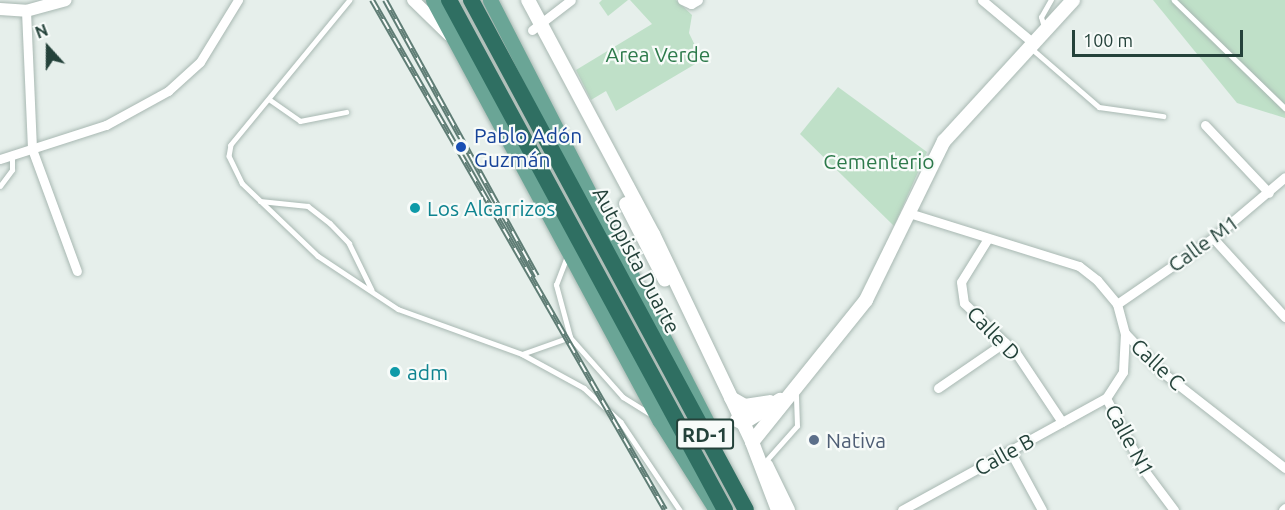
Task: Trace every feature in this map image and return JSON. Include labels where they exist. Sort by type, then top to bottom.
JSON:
[{"type":"highway","name":"Autopista Duarte","points":[[449,0],[725,510]]},
{"type":"highway","name":"Autopista Duarte","points":[[471,0],[748,510]]},
{"type":"main road","points":[[433,0],[571,252],[660,421],[717,510]]},
{"type":"main road","points":[[490,0],[748,510]]},
{"type":"main road","points":[[519,0],[653,234],[752,442],[778,510]]},
{"type":"main road","points":[[528,0],[536,27],[743,423]]},
{"type":"main road","points":[[752,442],[867,300],[944,141],[1073,0]]},
{"type":"main road","points":[[731,398],[755,406],[792,391]]},
{"type":"main road","points":[[743,423],[792,391]]},
{"type":"street","points":[[0,9],[26,11],[66,0]]},
{"type":"street","points":[[0,159],[105,125],[168,91],[200,62],[238,0]]},
{"type":"street","points":[[413,0],[457,43]]},
{"type":"street","points":[[536,27],[572,0]]},
{"type":"street","points":[[682,0],[692,4],[698,0]]},
{"type":"street","points":[[982,0],[994,4],[1031,44]]},
{"type":"street","points":[[26,11],[32,149],[77,271]]},
{"type":"street","points":[[1204,125],[1269,192]]},
{"type":"street","name":"Calle M1","points":[[1117,304],[1213,238],[1285,177]]},
{"type":"street","name":"Calle C","points":[[909,213],[987,240],[1079,266],[1117,304],[1125,333],[1162,372],[1285,468]]},
{"type":"street","points":[[1213,238],[1285,317]]},
{"type":"street","name":"Calle D","points":[[987,240],[960,293],[1005,342],[1062,422]]},
{"type":"street","name":"Calle N1","points":[[1125,333],[1124,372],[1106,398],[1144,470],[1174,510]]},
{"type":"street","points":[[938,388],[1005,342]]},
{"type":"street","name":"Calle B","points":[[902,510],[1106,398]]},
{"type":"street","points":[[752,442],[765,462],[789,510]]},
{"type":"street","points":[[1010,451],[1042,510]]},
{"type":"lane","points":[[350,0],[231,145],[229,156],[242,183],[318,256],[398,309],[522,354],[558,370],[606,405],[680,510]]},
{"type":"lane","points":[[1045,30],[1041,17],[1051,0]]},
{"type":"lane","points":[[1174,0],[1285,108]]},
{"type":"lane","points":[[1031,44],[1092,103],[1164,116]]},
{"type":"lane","points":[[269,99],[300,121],[346,112]]},
{"type":"lane","points":[[0,186],[12,170],[12,155]]},
{"type":"lane","points":[[260,201],[308,206],[330,223],[349,243],[372,290]]},
{"type":"lane","points":[[571,252],[556,285],[570,338],[623,397],[660,421]]},
{"type":"lane","points":[[522,354],[570,338]]},
{"type":"lane","points":[[765,462],[797,426],[792,391]]},
{"type":"green space","name":"Area Verde","points":[[602,0],[628,0],[608,16],[599,3]]},
{"type":"green space","name":"Area Verde","points":[[630,0],[676,0],[692,15],[689,33],[702,60],[616,111],[606,91],[591,100],[576,70],[652,24]]},
{"type":"green space","points":[[1153,0],[1285,0],[1285,118],[1237,103]]},
{"type":"green space","name":"Cementerio","points":[[838,87],[927,152],[894,226],[800,134]]},
{"type":"railway","points":[[372,0],[665,510]]},
{"type":"railway","points":[[385,0],[537,276]]},
{"type":"place","name":"Pablo Adón Guzmán","points":[[461,147]]},
{"type":"place","name":"Los Alcarrizos","points":[[415,208]]},
{"type":"place","name":"adm","points":[[395,372]]},
{"type":"place","name":"Nativa","points":[[814,440]]}]
